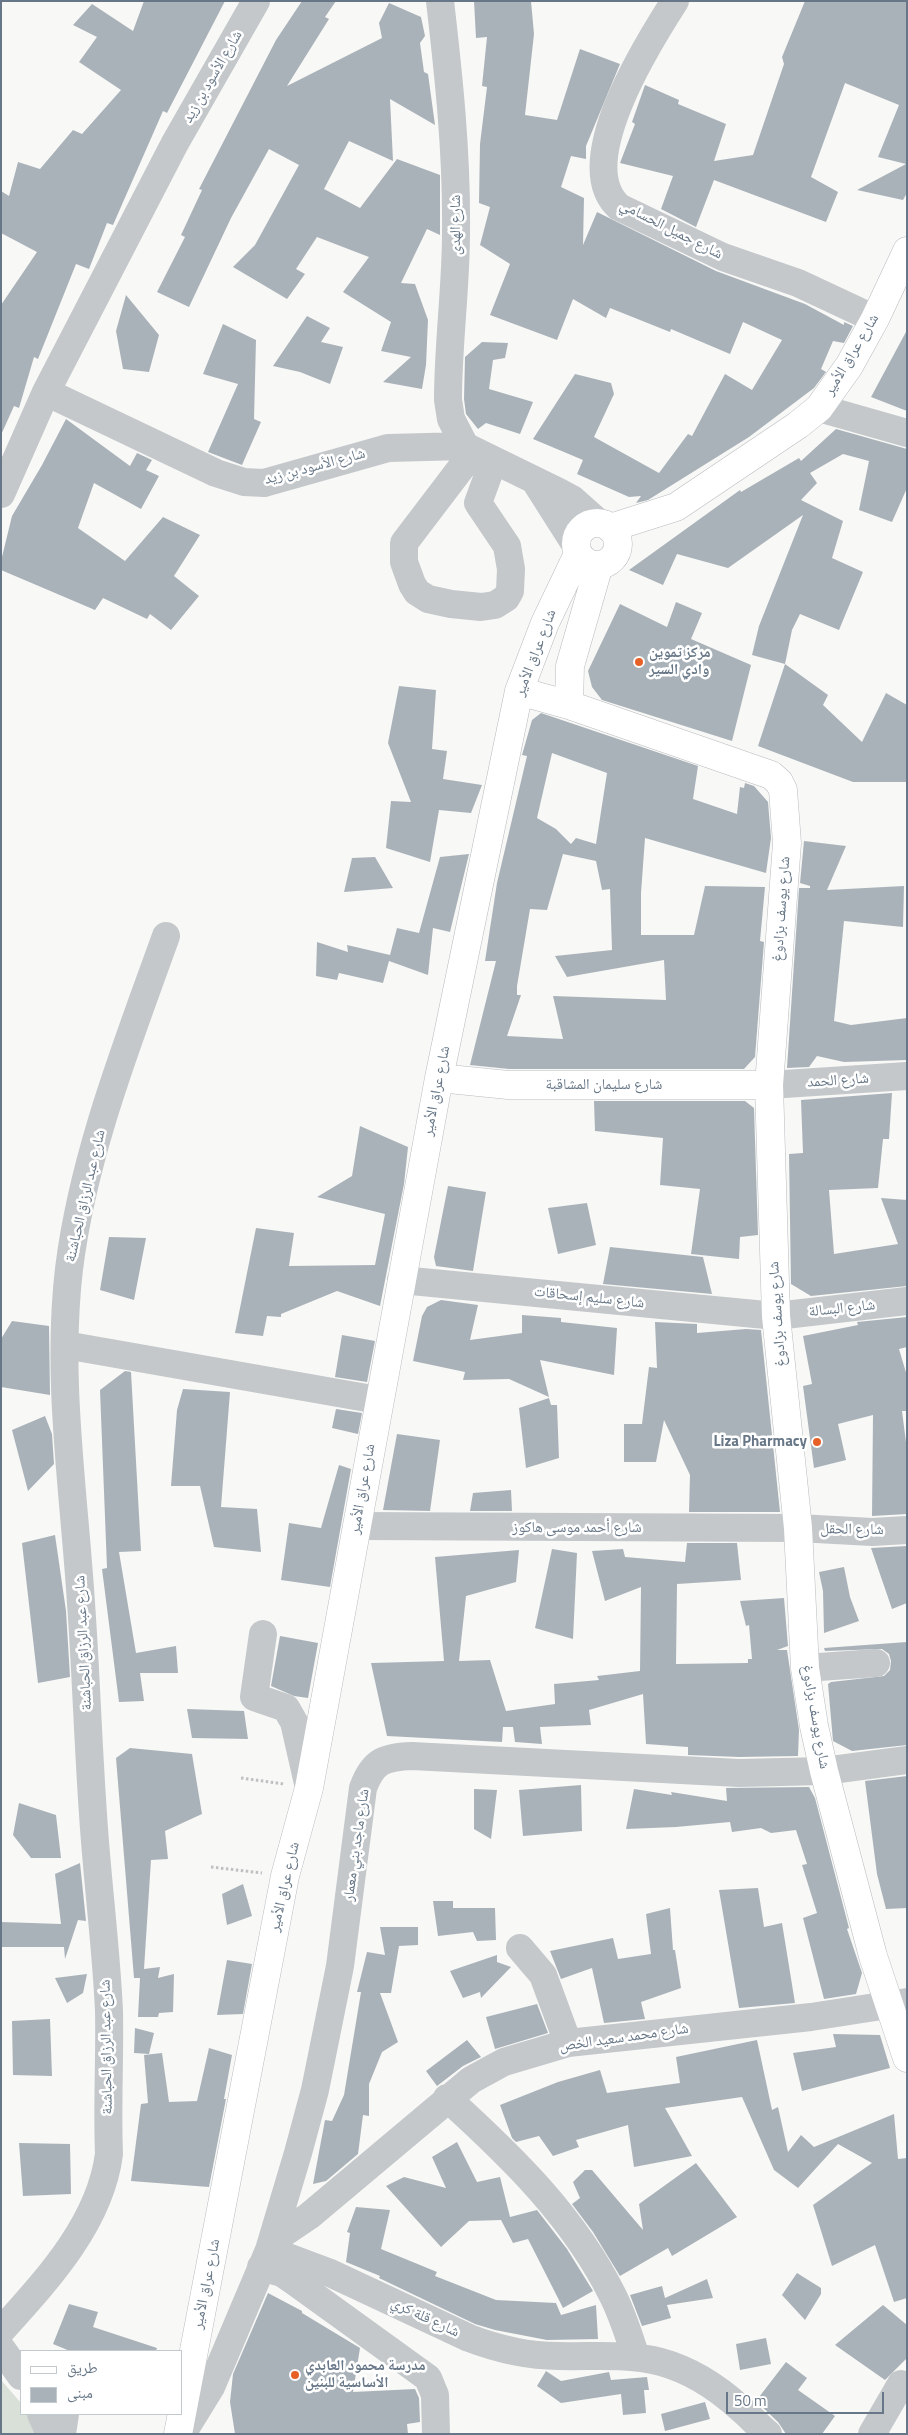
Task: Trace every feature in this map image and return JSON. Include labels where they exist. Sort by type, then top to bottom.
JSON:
[{"type":"main road","name":"شارع عراق الأمير","points":[[182,2413],[285,1876],[309,1788],[378,1400],[439,1078],[519,691],[545,623],[596,544],[673,515],[676,507],[798,425],[819,408],[849,366],[905,259]]},
{"type":"main road","name":"شارع عراق الأمير","points":[[568,705],[570,666],[596,544]]},
{"type":"main road","name":"شارع يوسف بزادوغ","points":[[519,691],[568,705],[771,774],[780,782],[783,790],[787,816],[787,842],[769,1085],[776,1316],[798,1528],[805,1668],[814,1726],[824,1771],[898,2004],[907,2058]]},
{"type":"main road","name":"شارع سليمان المشاقبة","points":[[439,1078],[508,1085],[769,1085]]},
{"type":"main road","name":"شارع عراق الأمير","points":[[178,2434],[182,2415]]},
{"type":"street","name":"شارع الأسود بن زيد","points":[[1,494],[46,392],[175,143],[256,1]]},
{"type":"street","name":"شارع الهدى","points":[[440,1],[452,108],[456,172],[455,281],[448,400],[451,419],[477,453]]},
{"type":"street","name":"شارع جميل الحسامي","points":[[675,1],[634,71],[608,135],[603,156],[603,172],[611,199],[619,207],[723,257],[798,283],[875,319]]},
{"type":"street","name":"شارع الأسود بن زيد","points":[[46,392],[216,473],[244,482],[264,482],[388,448],[477,453],[572,499],[596,544]]},
{"type":"street","points":[[819,408],[907,433]]},
{"type":"street","points":[[477,453],[478,502],[507,546],[511,569],[510,591],[506,598],[495,605],[480,607],[428,599],[417,592],[404,562],[404,543],[477,453]]},
{"type":"street","name":"شارع عبد الرزاق الحباشنة","points":[[1,2331],[44,2282],[77,2237],[107,2174],[109,2154],[108,2010],[92,1812],[79,1566],[70,1474],[65,1345],[69,1267],[89,1168],[123,1058],[166,936]]},
{"type":"street","name":"شارع الحمد","points":[[769,1085],[907,1076]]},
{"type":"street","name":"شارع سليم إسحاقات","points":[[401,1280],[776,1316]]},
{"type":"street","name":"شارع البسالة","points":[[776,1316],[907,1301]]},
{"type":"street","points":[[65,1345],[378,1400]]},
{"type":"street","name":"شارع أحمد موسى هاكوز","points":[[357,1526],[798,1528]]},
{"type":"street","name":"شارع الحقل","points":[[798,1528],[845,1531],[907,1530]]},
{"type":"street","points":[[263,1634],[254,1697],[286,1708],[294,1722],[309,1788]]},
{"type":"street","points":[[805,1668],[876,1663]]},
{"type":"street","name":"شارع ماجد بني معمار","points":[[267,2253],[298,2153],[331,2018],[349,1904],[363,1788],[368,1773],[376,1764],[385,1759],[412,1756],[739,1772],[824,1771],[907,1760]]},
{"type":"street","points":[[520,1948],[543,1975],[568,2043]]},
{"type":"street","name":"شارع محمد سعيد الخص","points":[[267,2253],[447,2098],[471,2080],[504,2062],[568,2043],[811,2016],[898,2004]]},
{"type":"street","points":[[447,2098],[532,2179],[580,2239],[613,2297],[636,2357]]},
{"type":"street","points":[[182,2434],[211,2387],[267,2253]]},
{"type":"street","points":[[267,2253],[282,2273],[428,2378],[435,2395],[436,2434]]},
{"type":"street","name":"شارع قلة كري","points":[[267,2253],[328,2272],[468,2338],[490,2346],[534,2355],[636,2357],[662,2362],[688,2372],[728,2398],[745,2422],[768,2434]]},
{"type":"street","points":[[1,2348],[20,2375]]},
{"type":"street","points":[[872,2434],[901,2384]]},
{"type":"street","points":[[41,2415],[50,2434]]},
{"type":"street","points":[[62,2434],[65,2415]]},
{"type":"path","points":[[241,1778],[309,1788]]},
{"type":"path","points":[[210,1867],[285,1876]]},
{"type":"shaded area","points":[[1,2380],[20,2402],[20,2415],[28,2415],[38,2434],[1,2434]]},
{"type":"building","points":[[144,1],[225,1],[167,113],[163,111],[113,225],[107,223],[89,269],[76,264],[38,359],[34,357],[19,408],[14,406],[1,435],[1,305],[37,252],[1,233],[1,191],[9,196],[18,162],[40,169],[73,130],[82,134],[121,90],[79,62],[97,37],[73,25],[92,4],[133,31]]},
{"type":"building","points":[[302,1],[336,1],[325,17],[329,19],[287,86],[382,38],[379,23],[389,3],[421,17],[425,36],[420,43],[424,72],[428,74],[435,125],[390,99],[393,161],[349,141],[324,189],[360,208],[397,159],[440,175],[440,235],[427,229],[401,283],[415,284],[428,320],[426,365],[422,389],[383,382],[411,357],[381,351],[391,322],[343,292],[369,257],[317,237],[296,269],[305,274],[287,299],[233,267],[255,245],[299,165],[269,149],[231,218],[189,307],[157,292],[185,237],[181,235],[202,190],[199,189],[276,40]]},
{"type":"building","points":[[474,1],[531,1],[534,34],[525,115],[557,120],[580,49],[620,64],[586,146],[586,159],[571,156],[561,187],[584,198],[583,245],[597,212],[716,271],[805,304],[844,325],[844,322],[853,326],[844,343],[833,341],[821,369],[826,372],[814,388],[749,437],[648,500],[636,503],[641,496],[629,497],[577,474],[583,460],[533,439],[575,374],[611,383],[614,394],[594,437],[659,473],[688,434],[692,436],[725,374],[752,390],[782,340],[743,322],[730,354],[671,329],[670,332],[610,308],[606,318],[573,299],[557,340],[490,315],[510,264],[480,245],[490,207],[479,203],[480,144],[487,87],[482,86],[487,37],[476,38]]},
{"type":"building","points":[[805,1],[907,1],[907,193],[903,200],[857,190],[906,164],[878,157],[899,105],[845,83],[811,177],[838,192],[826,222],[714,180],[696,227],[661,209],[673,176],[620,163],[635,124],[632,122],[645,85],[679,100],[678,104],[726,124],[714,161],[753,155],[784,64],[782,57]]},
{"type":"building","points":[[126,295],[159,335],[149,372],[123,369],[116,331]]},
{"type":"building","points":[[307,316],[330,328],[321,342],[343,347],[330,384],[300,372],[273,366]]},
{"type":"building","points":[[223,324],[256,340],[254,419],[261,422],[242,465],[208,452],[238,384],[203,374]]},
{"type":"building","points":[[907,330],[907,411],[871,397]]},
{"type":"building","points":[[482,342],[508,343],[505,358],[493,360],[489,389],[533,402],[520,434],[486,423],[478,429],[466,414],[464,399],[465,357]]},
{"type":"building","points":[[66,419],[130,466],[137,453],[152,460],[146,470],[159,476],[141,509],[94,483],[78,528],[125,561],[163,517],[200,535],[174,576],[199,596],[171,630],[150,614],[147,619],[103,598],[95,610],[1,570],[1,561],[12,516]]},
{"type":"building","points":[[836,429],[907,449],[907,488],[892,522],[859,510],[869,461],[843,454],[810,473],[817,483],[801,500],[843,521],[832,558],[863,572],[839,630],[800,614],[792,630],[785,664],[752,655],[759,626],[803,515],[728,568],[677,554],[663,585],[629,570],[740,490],[741,492],[799,458],[801,461]]},
{"type":"building","name":"مركز تموين وادي السير","points":[[676,602],[702,613],[691,639],[751,665],[732,741],[602,700],[592,687],[588,671],[620,604],[667,627]]},
{"type":"building","points":[[785,664],[828,695],[823,705],[862,742],[886,693],[907,705],[907,782],[853,782],[758,746]]},
{"type":"building","points":[[399,686],[436,690],[432,749],[447,751],[443,779],[482,785],[471,813],[439,810],[430,862],[386,848],[391,801],[411,802],[388,743]]},
{"type":"building","points":[[541,713],[698,766],[693,799],[737,814],[740,787],[744,788],[745,783],[754,786],[768,802],[771,838],[766,873],[645,838],[641,893],[641,935],[694,935],[705,886],[765,887],[760,941],[764,942],[755,1057],[744,1069],[509,1069],[470,1065],[496,961],[485,961],[497,883],[527,756],[522,755],[532,720]],"holes":[[[552,753],[607,773],[596,844],[576,838],[571,844],[556,829],[537,818]],[[563,854],[596,861],[602,890],[610,889],[612,950],[555,956],[567,977],[664,960],[666,1000],[553,996],[563,1039],[507,1036],[521,995],[517,995],[517,986],[530,909],[547,910]]]},
{"type":"building","points":[[804,841],[846,846],[827,890],[904,886],[903,927],[844,921],[834,1021],[851,1025],[907,1018],[907,1060],[844,1062],[817,1056],[809,1067],[787,1068],[799,888],[810,888],[810,886],[800,883]]},
{"type":"building","points":[[469,854],[450,932],[433,928],[428,975],[389,961],[383,983],[339,973],[337,980],[316,976],[317,942],[348,952],[347,945],[390,955],[397,928],[419,933],[440,857]]},
{"type":"building","points":[[375,857],[393,888],[344,892],[352,858]]},
{"type":"building","points":[[892,1093],[889,1139],[883,1139],[878,1188],[829,1190],[834,1254],[898,1244],[881,1198],[907,1200],[907,1286],[811,1296],[791,1284],[789,1154],[803,1153],[801,1100]]},
{"type":"building","points":[[594,1101],[745,1101],[754,1108],[758,1235],[740,1237],[739,1259],[691,1254],[700,1189],[660,1185],[663,1138],[595,1131]]},
{"type":"building","points":[[360,1126],[408,1147],[404,1184],[380,1306],[337,1291],[281,1314],[281,1317],[267,1316],[263,1336],[235,1333],[256,1228],[294,1233],[289,1266],[375,1265],[385,1214],[317,1197],[352,1176]]},
{"type":"building","points":[[448,1186],[486,1192],[473,1271],[436,1266],[434,1257]]},
{"type":"building","points":[[587,1203],[596,1245],[558,1254],[548,1208]]},
{"type":"building","points":[[109,1237],[146,1238],[134,1300],[100,1290]]},
{"type":"building","points":[[610,1247],[703,1257],[712,1294],[603,1284]]},
{"type":"building","points":[[441,1300],[478,1305],[470,1340],[522,1333],[522,1315],[561,1318],[561,1322],[617,1328],[614,1375],[540,1360],[549,1397],[509,1379],[463,1380],[465,1372],[413,1361],[422,1316],[427,1307]]},
{"type":"building","points":[[907,1317],[907,1347],[899,1349],[907,1376],[907,1411],[902,1411],[907,1450],[907,1514],[872,1516],[873,1415],[838,1424],[846,1460],[814,1468],[803,1386],[812,1384],[803,1336],[858,1325],[857,1322]]},
{"type":"building","points":[[12,1321],[49,1326],[50,1395],[1,1387],[1,1339]]},
{"type":"building","points":[[655,1322],[697,1324],[697,1333],[746,1329],[761,1330],[780,1512],[689,1512],[690,1475],[664,1420],[656,1462],[624,1462],[624,1424],[642,1424],[649,1367],[657,1368]]},
{"type":"building","points":[[342,1335],[375,1341],[367,1382],[335,1377]]},
{"type":"building","points":[[125,1371],[131,1372],[141,1551],[119,1552],[136,1653],[176,1646],[178,1673],[140,1673],[144,1701],[119,1702],[102,1569],[107,1568],[100,1390]]},
{"type":"building","points":[[183,1389],[230,1392],[221,1507],[257,1509],[261,1552],[214,1547],[200,1486],[171,1486],[177,1410]]},
{"type":"building","points":[[549,1398],[551,1405],[557,1405],[559,1458],[526,1468],[519,1408]]},
{"type":"building","points":[[336,1409],[362,1413],[358,1434],[332,1428]]},
{"type":"building","points":[[45,1416],[52,1434],[54,1464],[28,1491],[12,1430]]},
{"type":"building","points":[[397,1434],[440,1440],[430,1511],[383,1510]]},
{"type":"building","points":[[339,1465],[351,1469],[330,1587],[281,1580],[289,1523],[321,1528]]},
{"type":"building","points":[[511,1490],[512,1511],[470,1511],[473,1493]]},
{"type":"building","points":[[55,1535],[66,1611],[70,1677],[38,1683],[22,1543]]},
{"type":"building","points":[[687,1543],[737,1543],[741,1580],[677,1584],[676,1664],[748,1663],[748,1659],[752,1659],[749,1625],[746,1626],[740,1601],[784,1598],[788,1646],[777,1650],[787,1650],[799,1730],[798,1756],[739,1757],[688,1755],[688,1747],[646,1744],[643,1694],[589,1710],[591,1725],[540,1727],[542,1744],[515,1742],[513,1727],[503,1727],[502,1742],[387,1736],[371,1663],[444,1661],[435,1557],[519,1550],[516,1582],[466,1596],[459,1661],[490,1660],[506,1711],[555,1704],[554,1684],[599,1680],[597,1676],[640,1671],[641,1587],[605,1601],[592,1551],[623,1549],[625,1557],[685,1562]]},
{"type":"building","points":[[907,1546],[907,1603],[892,1609],[871,1548]]},
{"type":"building","points":[[552,1549],[577,1553],[573,1639],[535,1628]]},
{"type":"building","points":[[844,1567],[850,1597],[859,1621],[824,1633],[823,1591],[819,1572]]},
{"type":"building","points":[[280,1636],[318,1643],[308,1698],[294,1696],[271,1686]]},
{"type":"building","points":[[907,1642],[907,1745],[852,1751],[833,1741],[828,1684],[831,1682],[884,1676],[890,1670],[891,1661],[889,1654],[882,1649],[825,1651],[824,1648]]},
{"type":"building","points":[[187,1709],[244,1711],[248,1739],[192,1738]]},
{"type":"building","points":[[130,1748],[192,1754],[202,1814],[165,1831],[168,1859],[151,1860],[144,1969],[160,1967],[158,1978],[174,1974],[173,2012],[159,2013],[158,2017],[138,2017],[140,1978],[134,1978],[116,1758]]},
{"type":"building","points":[[907,1776],[907,1908],[886,1909],[877,1874],[865,1781]]},
{"type":"building","points":[[581,1785],[582,1831],[523,1836],[519,1790]]},
{"type":"building","points":[[809,1787],[815,1798],[849,1928],[847,1929],[862,1973],[856,1994],[824,1999],[803,1918],[817,1913],[802,1865],[807,1864],[796,1830],[771,1833],[761,1828],[732,1832],[730,1822],[626,1829],[634,1789],[672,1795],[671,1792],[727,1801],[726,1788]]},
{"type":"building","points":[[474,1789],[497,1790],[491,1839],[474,1829]]},
{"type":"building","points":[[19,1803],[56,1815],[61,1858],[31,1858],[13,1835]]},
{"type":"building","points":[[80,1863],[86,1921],[78,1920],[65,1959],[64,1947],[1,1947],[1,1922],[61,1924],[55,1874]]},
{"type":"building","points":[[243,1884],[252,1916],[227,1925],[222,1894]]},
{"type":"building","points":[[758,1888],[764,1927],[782,1923],[795,2003],[739,2008],[719,1890]]},
{"type":"building","points":[[433,1901],[453,1901],[453,1908],[495,1908],[496,1940],[477,1941],[473,1932],[438,1936]]},
{"type":"building","points":[[670,1908],[673,1950],[675,1950],[681,1988],[641,2002],[645,2019],[604,2023],[592,1968],[561,1979],[550,1951],[613,1938],[618,1959],[651,1954],[646,1914]]},
{"type":"building","points":[[380,1927],[418,1927],[418,1945],[399,1946],[391,1993],[380,1993],[398,2042],[382,2052],[369,2084],[369,2116],[363,2115],[358,2154],[326,2181],[313,2184],[325,2120],[332,2121],[344,2095],[361,1992],[357,1992],[367,1952],[385,1955]]},
{"type":"building","points":[[497,1955],[497,1962],[511,1967],[481,1998],[480,1992],[463,1998],[450,1971]]},
{"type":"building","points":[[227,1960],[252,1964],[243,2014],[217,2015]]},
{"type":"building","points":[[87,1974],[83,1993],[67,2003],[55,1978]]},
{"type":"building","points":[[537,2004],[548,2033],[495,2049],[486,2017]]},
{"type":"building","points":[[50,2019],[52,2076],[13,2075],[12,2021]]},
{"type":"building","points":[[135,2028],[154,2033],[149,2054],[134,2053]]},
{"type":"building","points":[[833,2034],[880,2035],[890,2068],[802,2091],[793,2053],[836,2047]]},
{"type":"building","points":[[467,2040],[481,2057],[463,2066],[437,2086],[426,2071]]},
{"type":"building","points":[[757,2040],[772,2110],[778,2107],[788,2152],[801,2135],[814,2147],[894,2114],[898,2159],[907,2158],[907,2298],[894,2302],[875,2245],[832,2266],[813,2205],[872,2163],[838,2144],[798,2188],[774,2170],[742,2097],[665,2108],[692,2156],[634,2167],[628,2125],[576,2140],[579,2147],[553,2156],[539,2136],[516,2142],[512,2138],[500,2105],[558,2082],[600,2070],[607,2093],[680,2083],[676,2057]]},
{"type":"building","points":[[209,2048],[232,2055],[224,2099],[226,2099],[209,2187],[131,2181],[141,2104],[148,2103],[144,2055],[162,2053],[169,2102],[197,2101]]},
{"type":"building","points":[[457,2142],[477,2182],[500,2177],[510,2217],[537,2210],[567,2249],[593,2291],[563,2308],[528,2239],[513,2243],[501,2220],[469,2221],[441,2247],[386,2186],[404,2177],[446,2188],[432,2157]]},
{"type":"building","points":[[19,2143],[70,2144],[71,2194],[23,2196]]},
{"type":"building","points":[[696,2163],[737,2217],[672,2256],[668,2248],[620,2276],[593,2232],[572,2204],[580,2198],[573,2182],[585,2170],[592,2170],[643,2230],[639,2204]]},
{"type":"building","points":[[356,2207],[390,2210],[381,2249],[437,2272],[435,2276],[496,2300],[556,2303],[561,2315],[596,2305],[598,2339],[547,2340],[495,2330],[475,2324],[379,2278],[380,2276],[346,2262],[350,2233],[347,2232]]},
{"type":"building","points":[[797,2273],[821,2288],[821,2294],[805,2320],[782,2295]]},
{"type":"building","points":[[707,2279],[713,2298],[667,2305],[671,2318],[642,2326],[630,2295],[662,2286],[665,2298]]},
{"type":"building","name":"مدرسة محمود العابدي الأساسية للبنين","points":[[268,2293],[302,2311],[302,2313],[360,2348],[353,2392],[415,2389],[419,2398],[420,2422],[407,2424],[408,2434],[235,2434],[230,2402],[233,2374]]},
{"type":"building","points":[[69,2304],[98,2312],[93,2327],[157,2348],[156,2350],[68,2350],[53,2344]]},
{"type":"building","points":[[883,2305],[907,2325],[907,2358],[885,2380],[835,2345]]},
{"type":"building","points":[[766,2338],[771,2364],[740,2370],[736,2344]]},
{"type":"building","points":[[786,2362],[807,2378],[798,2390],[835,2416],[822,2434],[786,2434],[778,2422],[756,2401]]},
{"type":"building","points":[[546,2371],[561,2381],[609,2372],[611,2380],[647,2377],[649,2390],[644,2390],[646,2413],[623,2415],[621,2394],[561,2403],[537,2386]]},
{"type":"building","points":[[705,2402],[710,2419],[665,2431],[661,2414]]},
{"type":"place","name":"مركز تموين وادي السير","points":[[639,662]]},
{"type":"place","name":"Liza Pharmacy","points":[[817,1442]]},
{"type":"place","name":"مدرسة محمود العابدي الأساسية للبنين","points":[[295,2375]]}]
